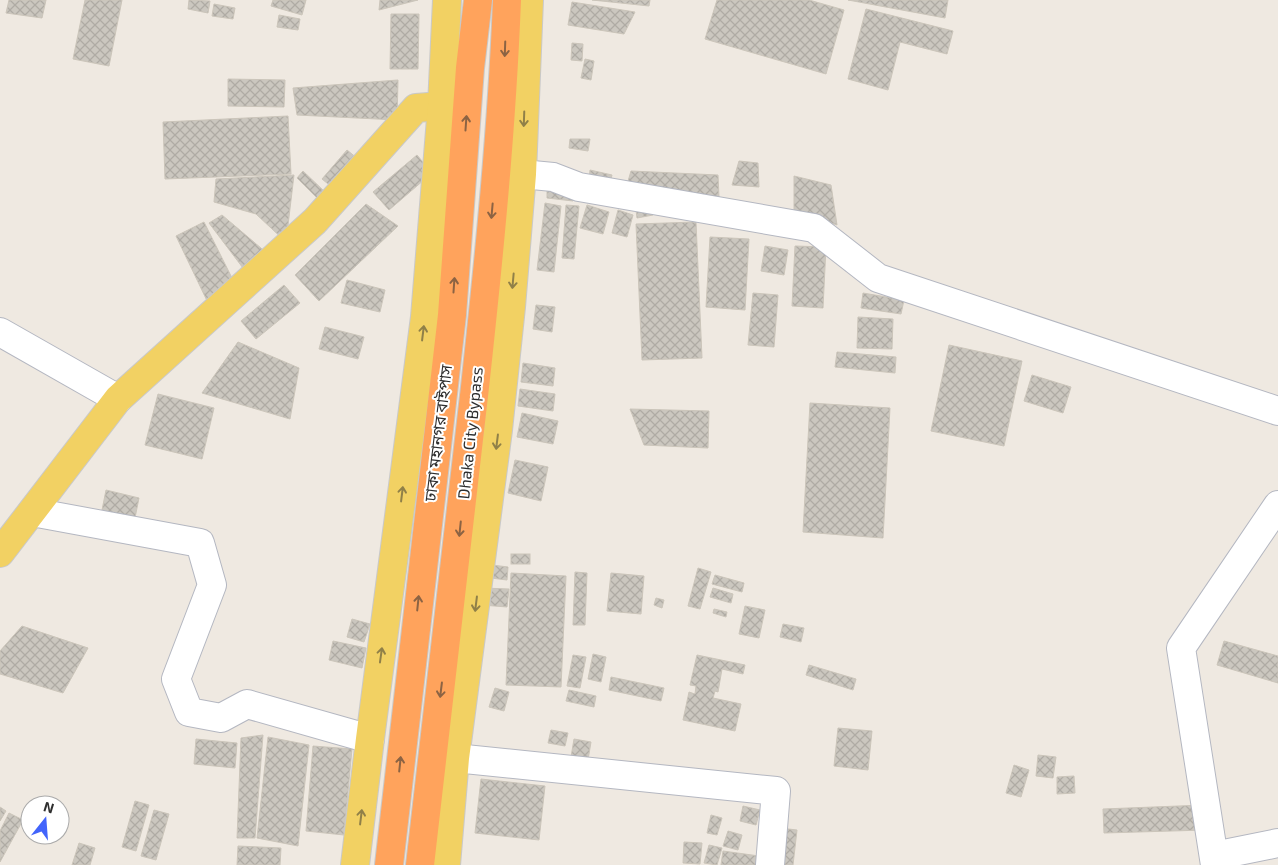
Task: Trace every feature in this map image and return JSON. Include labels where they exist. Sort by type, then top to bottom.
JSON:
[{"type":"highway","name":"ঢাকা মহানগর বাইপাস","points":[[389,865],[452,314],[470,68],[478,0]]},
{"type":"highway","name":"Dhaka City Bypass","points":[[420,865],[456,564],[484,303],[504,75],[507,0]]},
{"type":"main road","points":[[355,865],[426,316],[442,106],[447,0]]},
{"type":"main road","points":[[446,865],[455,758],[498,430],[511,307],[522,174],[529,0]]},
{"type":"main road","points":[[0,553],[118,399],[315,221],[416,108],[442,106]]},
{"type":"street","points":[[522,174],[553,176],[579,187],[814,228],[878,278],[1278,411]]},
{"type":"street","points":[[0,332],[118,399]]},
{"type":"street","points":[[1278,505],[1181,648],[1214,860],[1278,843]]},
{"type":"street","points":[[32,512],[200,543],[212,585],[176,679],[189,712],[221,718],[247,704],[370,739]]},
{"type":"street","points":[[455,758],[776,791],[770,865]]},
{"type":"building","points":[[9,0],[46,0],[42,18],[6,13]]},
{"type":"building","points":[[85,0],[122,0],[109,66],[73,59]]},
{"type":"building","points":[[189,0],[210,1],[208,13],[188,9]]},
{"type":"building","points":[[273,0],[306,0],[302,15],[271,6]]},
{"type":"building","points":[[380,0],[418,0],[379,10]]},
{"type":"building","points":[[592,0],[650,0],[649,6]]},
{"type":"building","points":[[717,0],[809,0],[844,10],[826,74],[705,39]]},
{"type":"building","points":[[848,0],[948,0],[945,18]]},
{"type":"building","points":[[572,2],[635,12],[624,34],[568,25]]},
{"type":"building","points":[[214,4],[235,8],[233,19],[212,16]]},
{"type":"building","points":[[866,9],[953,31],[947,54],[900,42],[888,90],[848,79]]},
{"type":"building","points":[[391,14],[419,14],[418,69],[390,69]]},
{"type":"building","points":[[279,15],[300,19],[298,30],[277,27]]},
{"type":"building","points":[[572,43],[583,44],[582,61],[571,60]]},
{"type":"building","points":[[585,59],[594,61],[591,80],[581,78]]},
{"type":"building","points":[[228,79],[285,80],[284,107],[228,106]]},
{"type":"building","points":[[398,80],[397,120],[297,115],[293,88]]},
{"type":"building","points":[[288,116],[291,174],[165,179],[163,122]]},
{"type":"building","points":[[570,139],[590,139],[588,151],[569,148]]},
{"type":"building","points":[[347,150],[358,159],[333,188],[322,179]]},
{"type":"building","points":[[417,155],[432,173],[389,210],[373,192]]},
{"type":"building","points":[[739,161],[758,163],[759,187],[732,185]]},
{"type":"building","points":[[590,170],[612,175],[609,187],[589,181]]},
{"type":"building","points":[[303,171],[325,192],[318,199],[297,178]]},
{"type":"building","points":[[631,171],[718,175],[719,197],[626,188]]},
{"type":"building","points":[[294,175],[286,242],[256,214],[214,202],[216,179]]},
{"type":"building","points":[[794,176],[831,185],[837,225],[794,210]]},
{"type":"building","points":[[547,190],[574,194],[573,201],[547,198]]},
{"type":"building","points":[[545,203],[561,206],[554,272],[537,270]]},
{"type":"building","points":[[366,204],[398,226],[319,301],[295,275]]},
{"type":"building","points":[[566,205],[579,206],[574,259],[562,258]]},
{"type":"building","points":[[587,205],[609,212],[603,234],[580,228]]},
{"type":"building","points":[[652,207],[653,215],[637,218],[636,210]]},
{"type":"building","points":[[618,210],[633,215],[627,237],[612,233]]},
{"type":"building","points":[[222,215],[268,254],[249,276],[209,223]]},
{"type":"building","points":[[204,222],[237,288],[210,307],[176,236]]},
{"type":"building","points":[[696,222],[702,358],[642,360],[636,224]]},
{"type":"building","points":[[710,237],[749,239],[745,310],[706,307]]},
{"type":"building","points":[[765,246],[788,250],[784,275],[761,271]]},
{"type":"building","points":[[795,246],[826,247],[823,308],[792,306]]},
{"type":"building","points":[[347,280],[385,290],[380,312],[341,303]]},
{"type":"building","points":[[284,285],[300,303],[256,339],[241,321]]},
{"type":"building","points":[[753,293],[778,295],[774,347],[748,345]]},
{"type":"building","points":[[863,293],[904,300],[901,314],[861,308]]},
{"type":"building","points":[[536,305],[555,307],[552,332],[533,329]]},
{"type":"building","points":[[858,317],[893,319],[892,349],[857,348]]},
{"type":"building","points":[[325,327],[364,337],[358,359],[319,349]]},
{"type":"building","points":[[238,342],[299,368],[290,419],[202,393]]},
{"type":"building","points":[[949,345],[1022,361],[1004,446],[931,431]]},
{"type":"building","points":[[837,352],[896,357],[895,373],[835,367]]},
{"type":"building","points":[[523,363],[555,368],[553,386],[521,382]]},
{"type":"building","points":[[1032,375],[1071,387],[1063,413],[1024,401]]},
{"type":"building","points":[[520,389],[555,394],[553,411],[518,406]]},
{"type":"building","points":[[158,394],[214,408],[202,459],[145,445]]},
{"type":"building","points":[[810,403],[890,408],[883,538],[803,532]]},
{"type":"building","points":[[630,409],[709,411],[708,448],[644,445]]},
{"type":"building","points":[[522,413],[558,421],[553,444],[517,437]]},
{"type":"building","points":[[515,460],[548,467],[541,501],[508,493]]},
{"type":"building","points":[[106,490],[139,498],[135,518],[102,510]]},
{"type":"building","points":[[511,554],[530,554],[530,564],[511,564]]},
{"type":"building","points":[[484,564],[508,567],[507,580],[483,577]]},
{"type":"building","points":[[698,568],[711,572],[700,609],[688,606]]},
{"type":"building","points":[[575,572],[587,573],[585,625],[573,625]]},
{"type":"building","points":[[511,573],[566,576],[561,687],[506,685]]},
{"type":"building","points":[[611,573],[644,576],[641,614],[607,611]]},
{"type":"building","points":[[715,575],[744,583],[742,592],[712,584]]},
{"type":"building","points":[[483,588],[509,589],[507,607],[482,605]]},
{"type":"building","points":[[713,588],[733,594],[731,603],[710,597]]},
{"type":"building","points":[[656,598],[664,600],[662,608],[654,605]]},
{"type":"building","points":[[745,606],[765,610],[759,638],[739,634]]},
{"type":"building","points":[[714,609],[727,612],[726,617],[713,613]]},
{"type":"building","points":[[352,619],[370,624],[364,642],[347,637]]},
{"type":"building","points":[[783,624],[804,628],[801,642],[780,637]]},
{"type":"building","points":[[22,626],[88,648],[63,693],[0,674],[0,651]]},
{"type":"building","points":[[333,641],[366,648],[362,668],[329,660]]},
{"type":"building","points":[[1224,641],[1278,656],[1278,683],[1217,665]]},
{"type":"building","points":[[593,654],[606,657],[601,682],[588,679]]},
{"type":"building","points":[[573,655],[586,657],[580,688],[567,686]]},
{"type":"building","points":[[697,655],[745,665],[743,674],[722,669],[718,692],[715,691],[713,698],[741,704],[735,731],[683,720],[689,692],[695,694],[696,686],[690,685]]},
{"type":"building","points":[[809,665],[856,679],[853,690],[806,675]]},
{"type":"building","points":[[611,677],[664,688],[661,701],[609,690]]},
{"type":"building","points":[[495,688],[509,692],[504,711],[489,707]]},
{"type":"building","points":[[569,690],[596,696],[594,707],[566,701]]},
{"type":"building","points":[[838,728],[872,731],[868,770],[834,766]]},
{"type":"building","points":[[551,730],[568,733],[565,746],[548,743]]},
{"type":"building","points":[[263,735],[255,838],[237,838],[241,738]]},
{"type":"building","points":[[268,737],[309,745],[298,846],[257,838]]},
{"type":"building","points":[[196,739],[237,743],[235,768],[194,764]]},
{"type":"building","points":[[574,739],[591,742],[588,760],[571,757]]},
{"type":"building","points":[[313,746],[352,749],[344,835],[306,831]]},
{"type":"building","points":[[1038,755],[1056,757],[1053,778],[1036,776]]},
{"type":"building","points":[[1014,765],[1029,770],[1021,797],[1006,793]]},
{"type":"building","points":[[1074,776],[1075,793],[1057,794],[1057,777]]},
{"type":"building","points":[[481,779],[545,786],[539,840],[475,833]]},
{"type":"building","points":[[135,801],[149,805],[136,851],[122,847]]},
{"type":"building","points":[[1204,805],[1205,830],[1104,833],[1103,809]]},
{"type":"building","points":[[743,806],[760,810],[756,825],[740,821]]},
{"type":"building","points":[[0,807],[6,811],[0,821]]},
{"type":"building","points":[[154,810],[169,814],[156,860],[141,856]]},
{"type":"building","points":[[9,813],[20,818],[20,825],[0,862],[0,831]]},
{"type":"building","points":[[711,815],[722,818],[717,835],[707,833]]},
{"type":"building","points":[[780,828],[797,830],[793,865],[776,865]]},
{"type":"building","points":[[728,831],[742,835],[738,850],[723,846]]},
{"type":"building","points":[[684,842],[702,843],[700,864],[683,863]]},
{"type":"building","points":[[79,843],[95,848],[90,865],[72,865]]},
{"type":"building","points":[[709,845],[722,848],[717,865],[704,863]]},
{"type":"building","points":[[238,846],[281,848],[280,865],[237,865]]},
{"type":"building","points":[[723,851],[759,856],[758,865],[721,865]]}]
